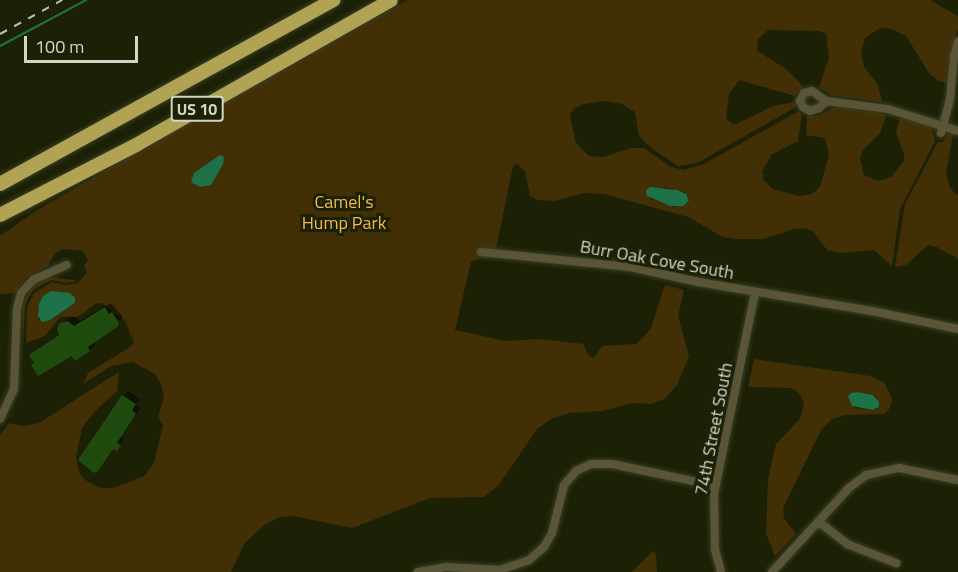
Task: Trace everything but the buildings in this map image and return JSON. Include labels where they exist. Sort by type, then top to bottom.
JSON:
[{"type":"highway","name":"US 10","points":[[0,184],[334,0]]},
{"type":"highway","name":"US 10","points":[[0,215],[136,145],[391,0]]},
{"type":"street","points":[[942,129],[950,100],[958,42]]},
{"type":"street","points":[[826,101],[888,109],[942,129],[958,131]]},
{"type":"street","name":"Burr Oak Cove South","points":[[481,252],[623,266],[755,292],[872,310],[958,329]]},
{"type":"street","points":[[0,419],[14,389],[17,309],[21,293],[33,280],[67,265]]},
{"type":"street","name":"74th Street South","points":[[721,572],[715,542],[716,486],[746,349],[755,292]]},
{"type":"street","points":[[418,572],[446,567],[504,569],[529,560],[544,547],[552,533],[564,485],[576,471],[591,464],[612,464],[716,486]]},
{"type":"street","points":[[772,572],[852,486],[877,471],[905,468],[958,480]]},
{"type":"street","points":[[819,522],[847,544],[896,564]]},
{"type":"green space","name":"Camel's Hump Park","points":[[407,0],[930,0],[958,16],[958,29],[948,61],[947,83],[938,81],[929,73],[906,36],[892,29],[880,28],[865,38],[861,53],[864,67],[878,85],[882,102],[831,95],[819,87],[829,58],[826,34],[819,31],[768,30],[758,39],[757,51],[786,69],[803,86],[795,96],[739,80],[729,94],[726,119],[734,125],[773,106],[795,102],[796,107],[697,163],[678,166],[654,150],[639,136],[635,112],[622,104],[605,101],[584,104],[573,109],[570,116],[576,143],[589,156],[604,157],[631,148],[644,148],[671,167],[684,170],[704,164],[799,111],[802,114],[798,141],[771,155],[762,172],[764,181],[773,189],[799,196],[812,194],[820,187],[829,155],[825,138],[806,135],[807,116],[817,116],[836,107],[887,114],[880,133],[863,150],[860,158],[864,175],[879,181],[891,177],[904,161],[904,153],[896,133],[900,117],[932,127],[935,141],[900,209],[892,266],[874,250],[842,253],[827,250],[814,232],[805,228],[794,229],[764,239],[737,239],[723,237],[688,217],[604,194],[584,193],[555,201],[538,200],[530,196],[525,171],[517,164],[513,166],[494,259],[481,258],[471,262],[455,330],[505,341],[541,339],[583,344],[589,356],[594,358],[602,346],[636,344],[644,337],[651,328],[665,285],[684,290],[678,316],[689,356],[677,385],[664,399],[651,404],[632,403],[602,411],[569,413],[551,419],[537,429],[498,486],[484,497],[430,498],[352,528],[293,516],[280,517],[263,526],[244,544],[231,572],[0,572],[0,435],[9,423],[23,426],[39,423],[119,372],[117,391],[94,412],[82,428],[76,457],[79,472],[85,480],[101,488],[113,488],[144,476],[154,463],[163,425],[158,417],[164,398],[161,384],[155,374],[133,362],[111,366],[83,384],[88,373],[130,347],[134,342],[125,321],[102,303],[95,304],[78,317],[60,317],[45,336],[26,343],[27,307],[34,293],[52,282],[66,285],[78,283],[87,273],[84,266],[88,260],[83,251],[63,249],[55,253],[48,266],[25,279],[15,293],[0,294],[0,236],[34,212]],"holes":[[[664,187],[684,192],[689,199],[688,203],[674,207],[651,199]],[[75,303],[50,320],[39,320],[38,311]]]},
{"type":"green space","points":[[953,134],[946,174],[950,188],[958,196],[958,259],[937,247],[928,245],[906,265],[895,267],[905,204],[938,142],[943,142],[947,135]]},
{"type":"green space","points":[[52,277],[78,281],[66,283],[51,280],[33,290],[25,304],[23,343],[22,310],[25,299],[33,286]]},
{"type":"green space","points":[[754,359],[870,376],[884,382],[892,399],[890,408],[884,414],[844,415],[831,420],[821,430],[783,508],[784,518],[796,534],[775,556],[766,534],[768,479],[776,444],[800,419],[804,403],[799,393],[791,388],[748,387]],"holes":[[[857,392],[873,395],[879,402],[879,407],[875,410],[855,408],[849,394]]]},
{"type":"green space","points":[[653,551],[656,555],[657,572],[632,572]]},
{"type":"shaded area","points":[[220,155],[224,157],[223,164],[211,185],[200,187],[191,182],[194,173]]},
{"type":"shaded area","points":[[650,187],[677,190],[686,194],[689,201],[683,206],[670,206],[647,196],[646,190]]},
{"type":"shaded area","points":[[51,291],[70,293],[75,298],[75,303],[50,320],[42,322],[38,316],[39,304],[43,296]]},
{"type":"shaded area","points":[[857,392],[873,395],[879,402],[879,407],[873,410],[852,406],[848,396]]},
{"type":"waterway","points":[[0,46],[86,0]]},
{"type":"railway","points":[[0,34],[62,0]]}]
